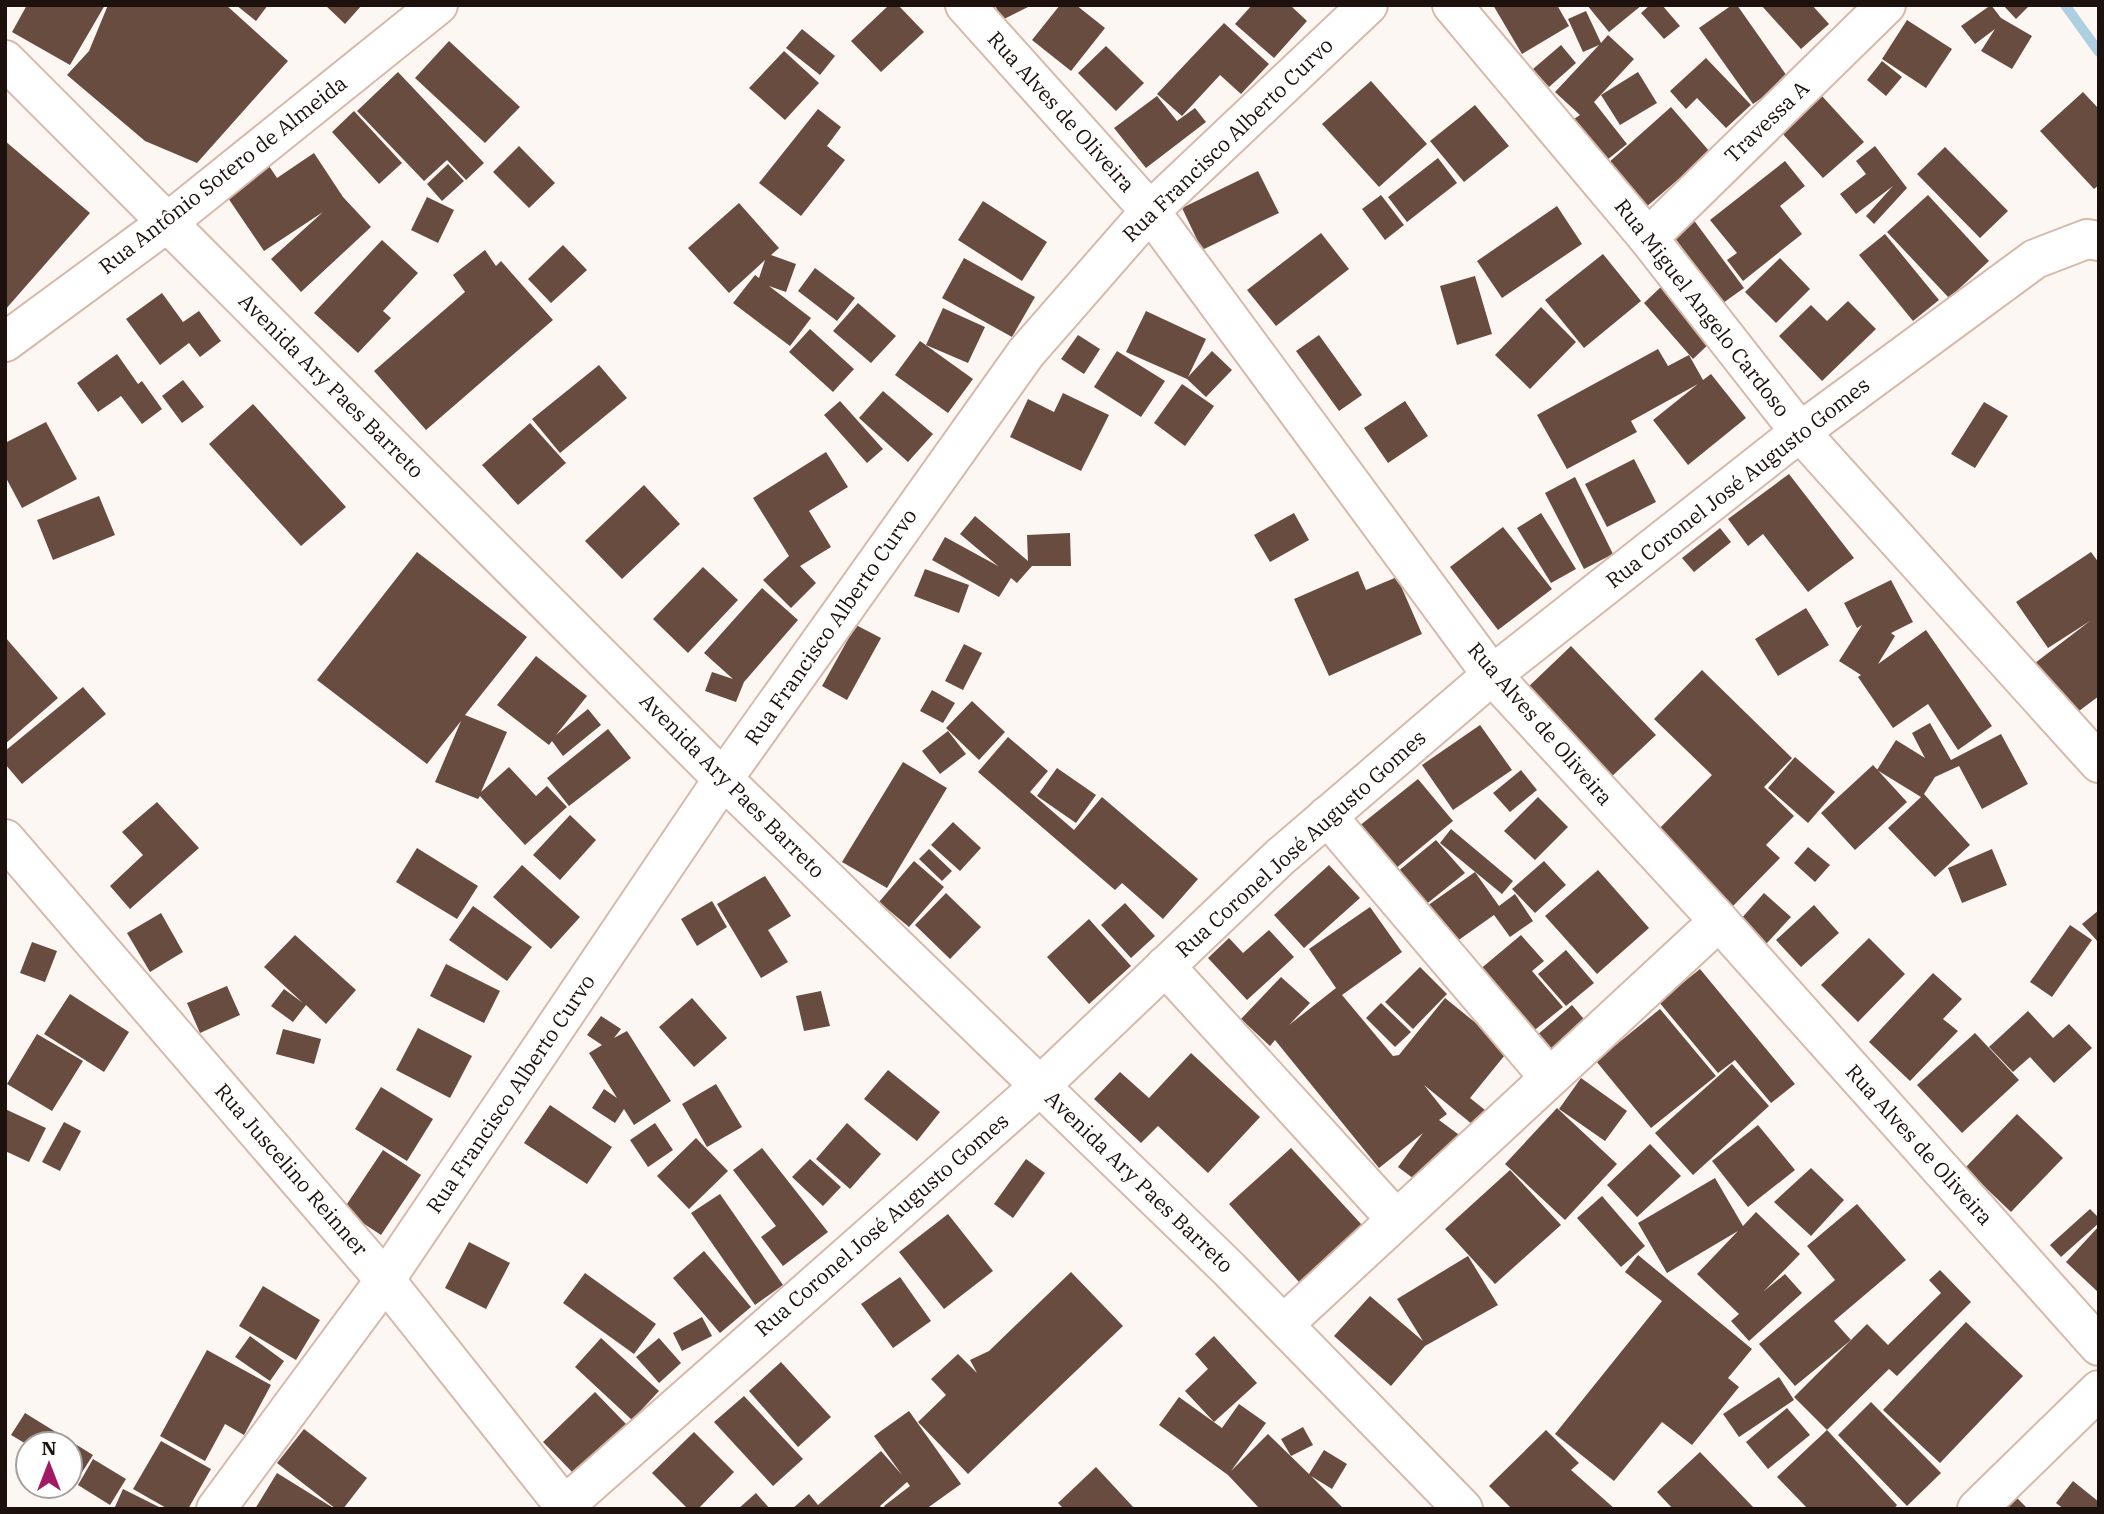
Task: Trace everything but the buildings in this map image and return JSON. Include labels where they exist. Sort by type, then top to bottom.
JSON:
[{"type":"street","name":"Rua Antônio Sotero de Almeida","points":[[5,342],[167,222],[439,5]]},
{"type":"street","name":"Rua Alves de Oliveira","points":[[965,5],[1150,211],[1492,675],[1719,921],[2099,1346]]},
{"type":"street","name":"Rua Francisco Alberto Curvo","points":[[216,1509],[385,1280],[723,779],[1026,352],[1150,211],[1368,5]]},
{"type":"street","name":"Rua Miguel Angelo Cardoso","points":[[1452,5],[1648,238],[1800,432],[2099,762]]},
{"type":"street","name":"Travessa A","points":[[1648,238],[1886,5]]},
{"type":"street","name":"Avenida Ary Paes Barreto","points":[[5,60],[723,779],[1284,1324],[1462,1509]]},
{"type":"street","name":"Rua Coronel José Augusto Gomes","points":[[564,1508],[1040,1086],[1327,817],[1492,675],[1800,432],[2035,259],[2093,240]]},
{"type":"street","points":[[1327,817],[1548,1076]]},
{"type":"street","name":"Rua Juscelino Reinner","points":[[5,839],[385,1280],[564,1508]]},
{"type":"street","points":[[1284,1324],[1548,1076],[1719,921]]},
{"type":"street","points":[[1165,966],[1395,1218]]},
{"type":"street","points":[[1977,1509],[2099,1390]]},
{"type":"waterway","points":[[2065,5],[2099,52]]}]
